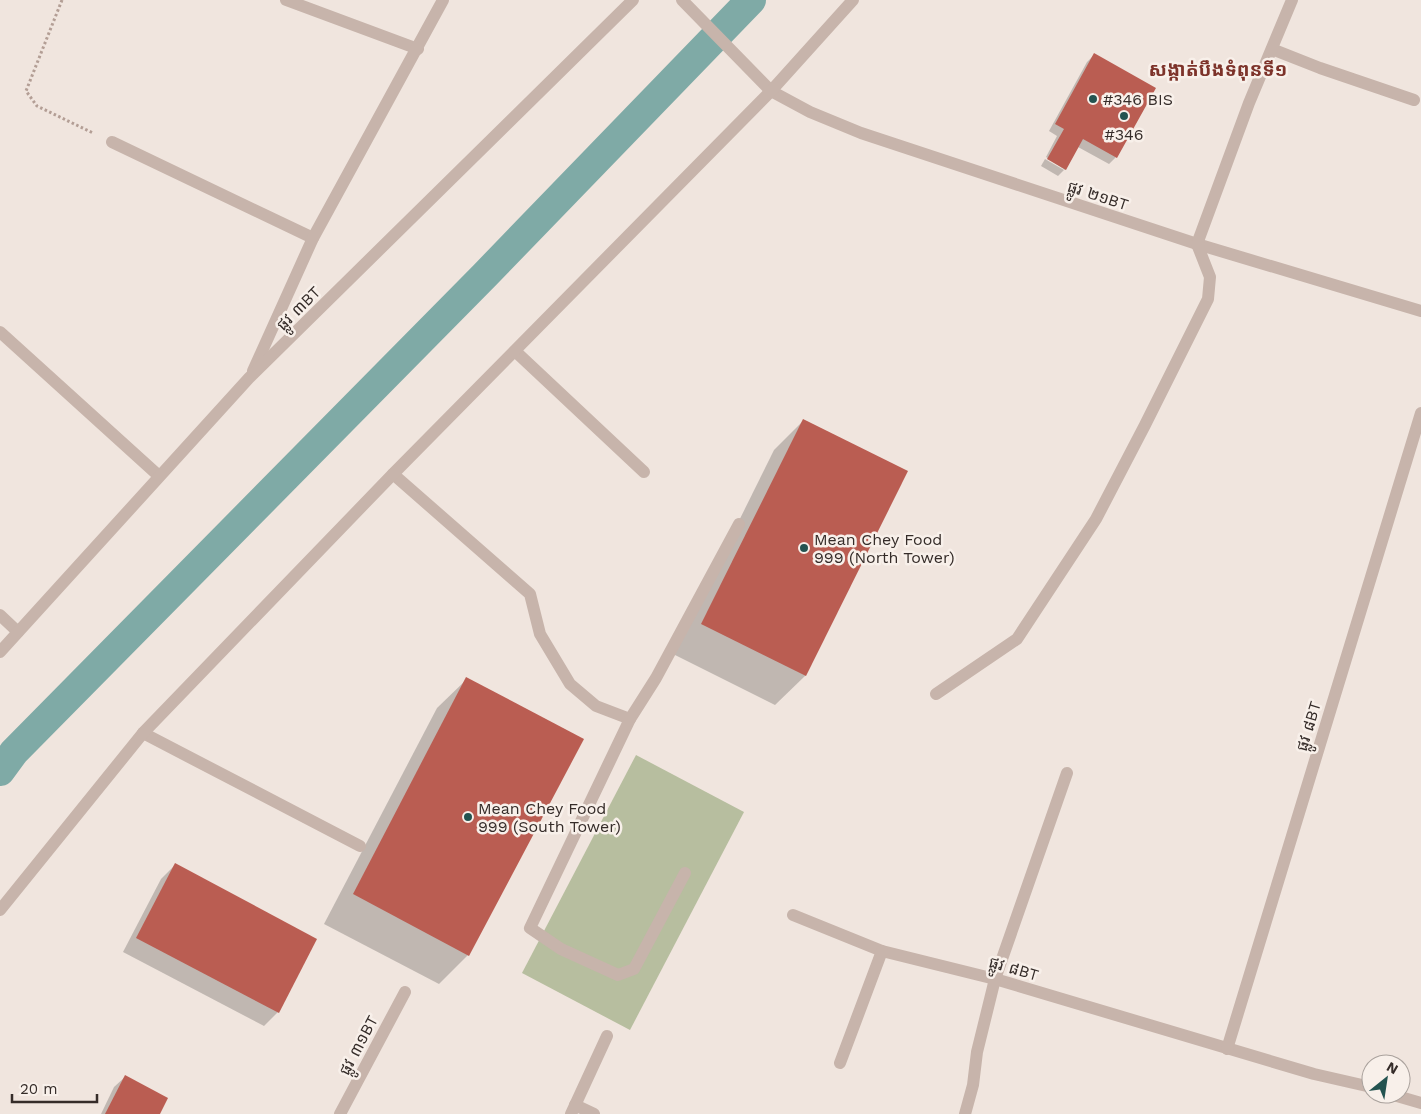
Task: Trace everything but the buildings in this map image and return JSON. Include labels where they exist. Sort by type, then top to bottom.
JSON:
[{"type":"street","points":[[286,0],[418,49]]},
{"type":"street","points":[[249,378],[313,238],[418,49],[443,0]]},
{"type":"street","name":"ផ្លូវ ៣BT","points":[[0,652],[249,378],[633,0]]},
{"type":"street","name":"ផ្លូវ ២១BT","points":[[682,0],[771,91],[810,112],[861,133],[1197,244],[1421,311]]},
{"type":"street","points":[[0,910],[144,733],[393,474],[771,91],[853,0]]},
{"type":"street","points":[[936,694],[1018,639],[1096,519],[1146,425],[1208,299],[1210,277],[1197,244],[1249,103],[1292,0]]},
{"type":"street","points":[[1272,48],[1320,68],[1414,100]]},
{"type":"street","points":[[112,142],[313,238]]},
{"type":"street","points":[[0,332],[159,476]]},
{"type":"street","points":[[515,351],[644,472]]},
{"type":"street","name":"ផ្លូវ ៨BT","points":[[1227,1049],[1421,413]]},
{"type":"street","points":[[393,474],[530,594],[540,634],[570,684],[596,706],[630,719]]},
{"type":"street","points":[[685,873],[634,969],[618,976],[561,949],[530,928],[630,719],[656,678],[739,524]]},
{"type":"street","points":[[0,615],[18,632]]},
{"type":"street","points":[[144,733],[360,846]]},
{"type":"street","points":[[965,1114],[973,1085],[977,1052],[995,979],[1067,773]]},
{"type":"street","name":"ផ្លូវ ៨BT","points":[[793,915],[882,951],[995,979],[1227,1049],[1314,1074],[1361,1085]]},
{"type":"street","points":[[840,1063],[882,951]]},
{"type":"street","name":"ផ្លូវ ៣១BT","points":[[340,1114],[405,992]]},
{"type":"street","points":[[594,1114],[573,1109],[607,1036]]},
{"type":"path","points":[[62,0],[26,91],[37,106],[112,142]]},
{"type":"green space","points":[[636,755],[744,812],[630,1030],[522,973]]},
{"type":"waterway","points":[[0,771],[14,752],[484,276],[751,0]]},
{"type":"place","name":"#346 BIS","points":[[1093,99]]},
{"type":"place","name":"#346","points":[[1124,116]]},
{"type":"place","name":"Mean Chey Food 999 (North Tower)","points":[[804,548]]},
{"type":"place","name":"Mean Chey Food 999 (South Tower)","points":[[468,817]]},
{"type":"district","name":"សង្កាត់បឹងទំពុនទី១","points":[[1218,69]]}]
